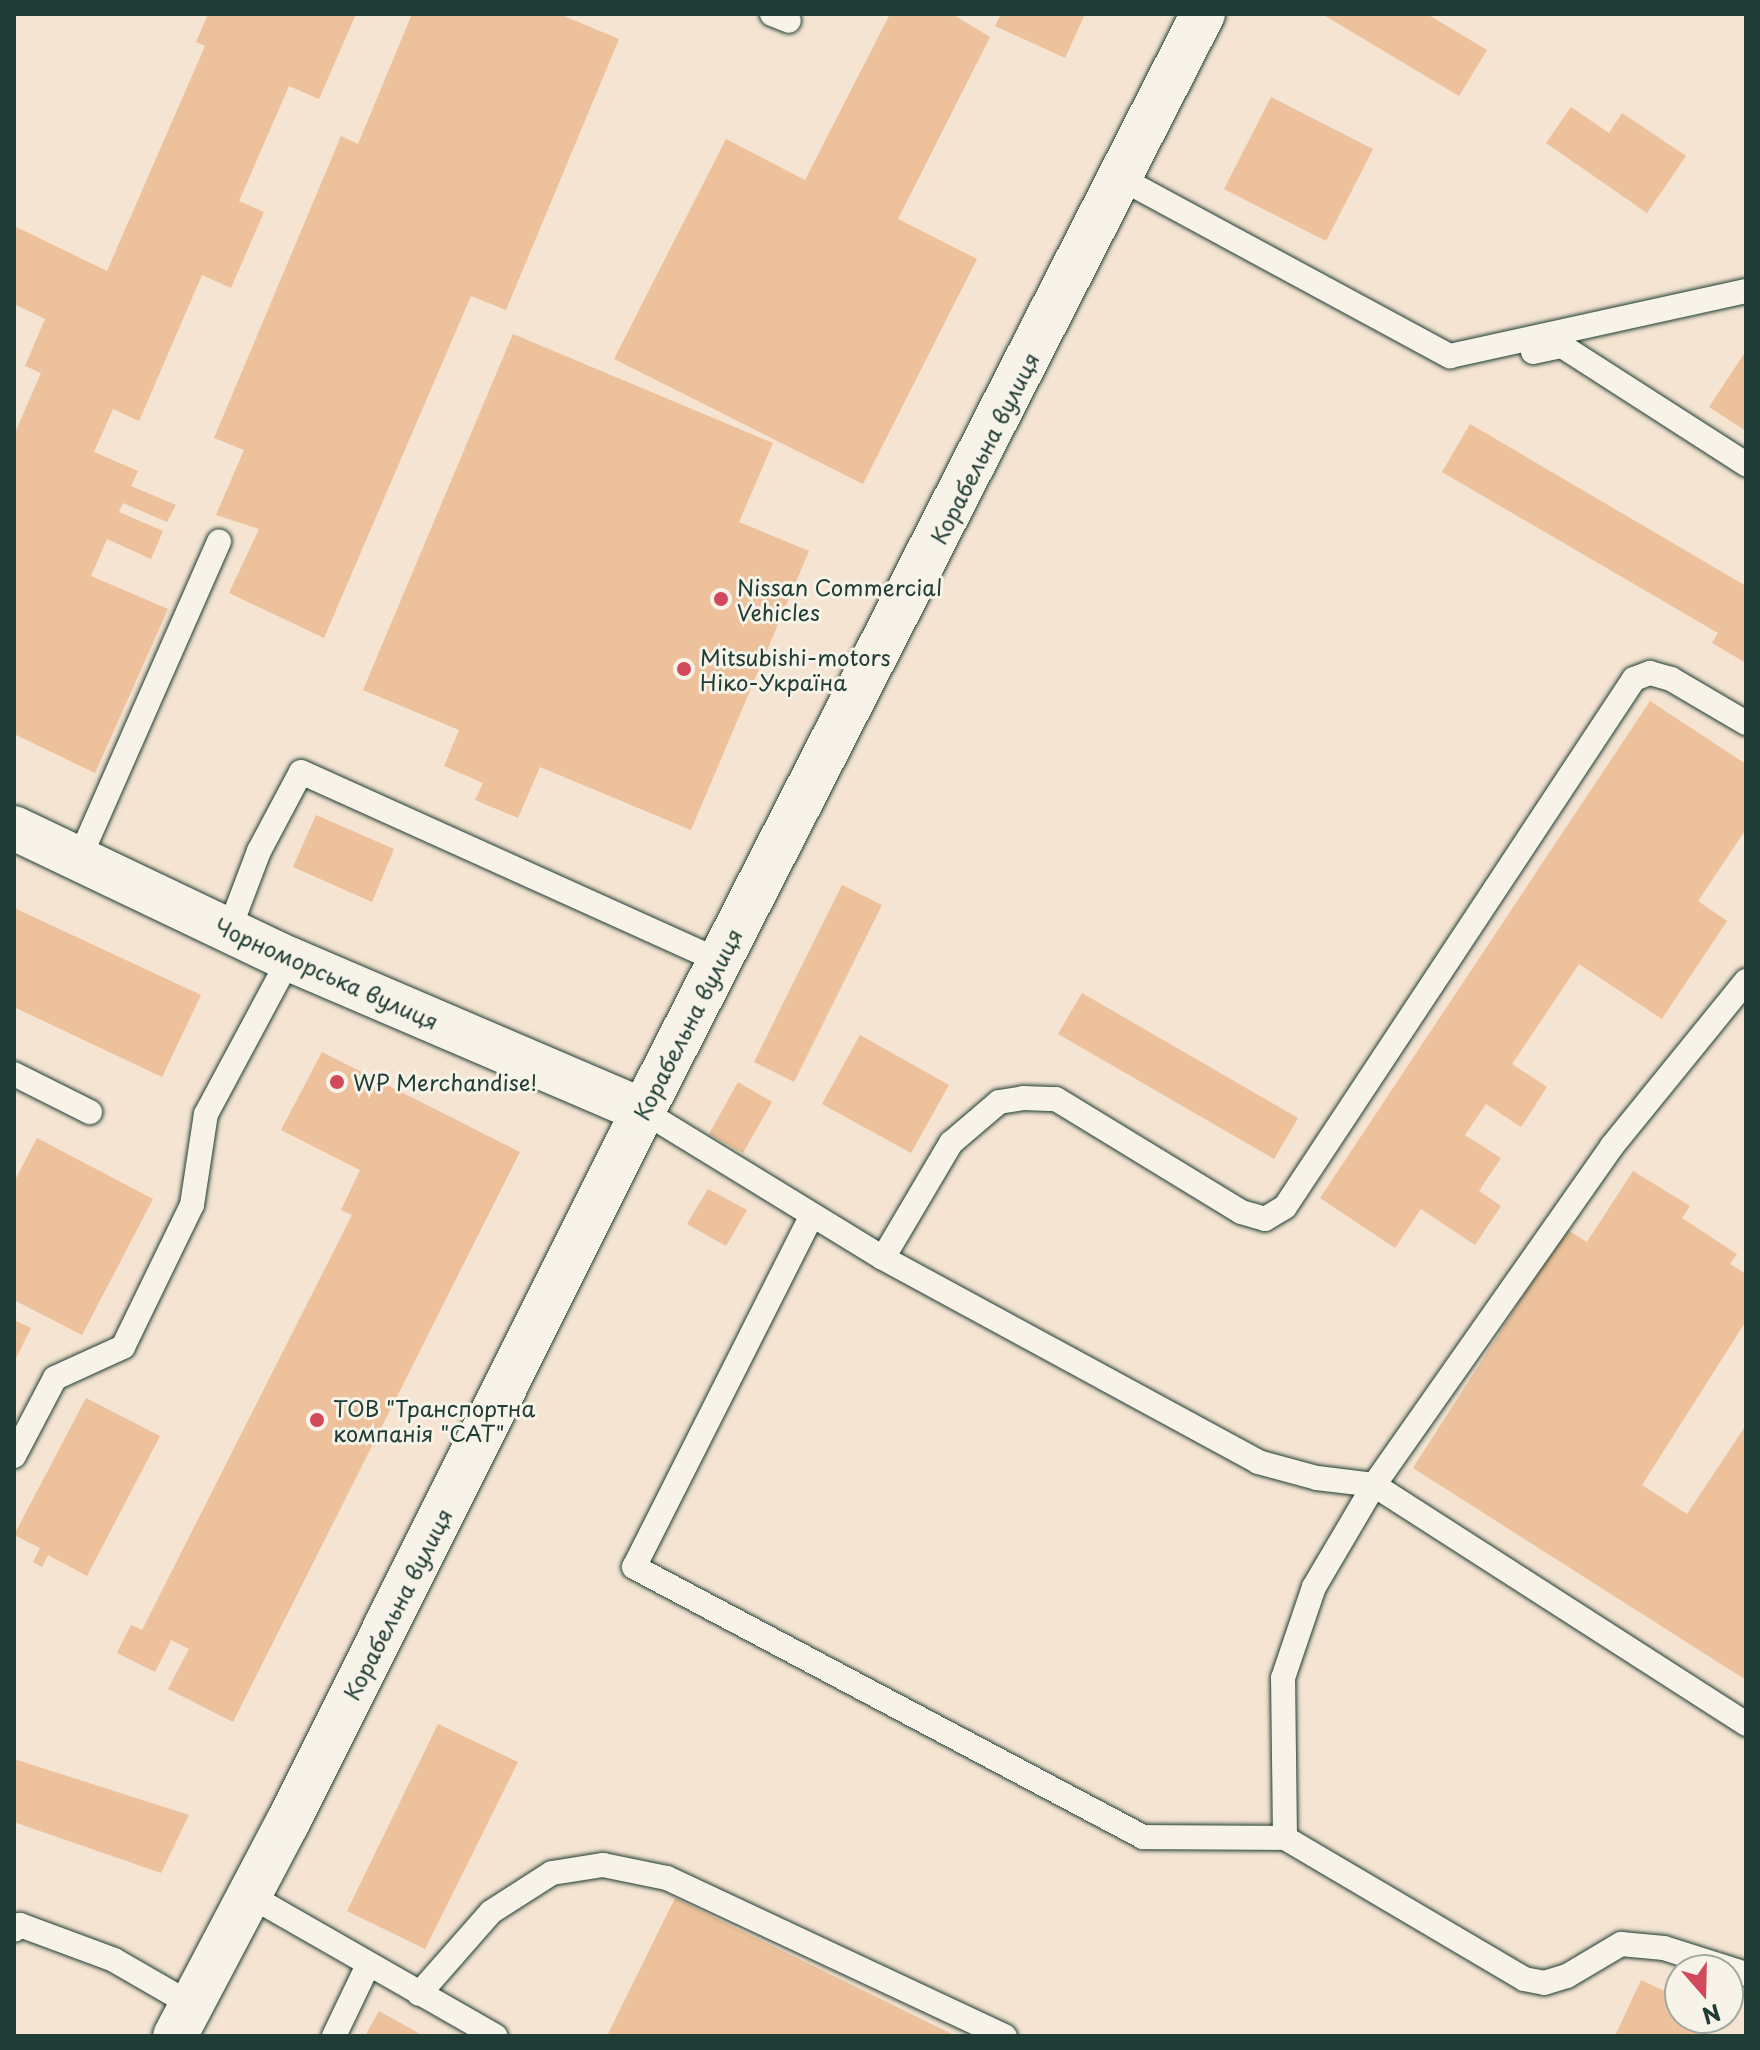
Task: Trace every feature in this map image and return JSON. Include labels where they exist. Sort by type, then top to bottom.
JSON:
[{"type":"street","name":"Корабельна вулиця","points":[[183,2020],[249,1895],[643,1111],[1122,179],[1203,14]]},
{"type":"street","name":"Чорноморська вулиця","points":[[14,828],[289,959],[643,1111]]},
{"type":"lane","points":[[1122,179],[1467,365],[1562,346],[1746,464]]},
{"type":"lane","points":[[1450,356],[1746,291]]},
{"type":"lane","points":[[79,859],[219,541]]},
{"type":"lane","points":[[883,1258],[951,1143],[999,1102],[1023,1098],[1056,1099],[1241,1212],[1265,1219],[1285,1207],[1634,679],[1650,673],[1671,679],[1746,723]]},
{"type":"lane","points":[[229,930],[259,851],[301,772],[720,961]]},
{"type":"lane","points":[[14,1456],[55,1378],[123,1347],[192,1205],[206,1114],[289,959]]},
{"type":"lane","points":[[1285,1838],[1283,1678],[1314,1587],[1374,1485],[1612,1146],[1746,981]]},
{"type":"lane","points":[[14,1074],[90,1112]]},
{"type":"lane","points":[[643,1111],[883,1258],[1258,1462],[1317,1478],[1374,1485],[1746,1724]]},
{"type":"lane","points":[[812,1215],[634,1567],[1143,1837],[1285,1838],[1524,1979],[1544,1983],[1567,1976],[1621,1944],[1664,1948],[1746,1974]]},
{"type":"lane","points":[[419,1994],[491,1912],[552,1873],[603,1865],[667,1878],[1005,2036]]},
{"type":"lane","points":[[249,1895],[495,2036]]},
{"type":"lane","points":[[14,1930],[20,1925],[114,1960],[183,2020]]},
{"type":"lane","points":[[334,2036],[368,1965]]},
{"type":"building","points":[[208,14],[356,14],[319,99],[289,86],[239,201],[264,212],[231,288],[202,275],[139,421],[113,409],[94,452],[138,471],[131,486],[176,505],[167,522],[123,503],[119,512],[163,531],[151,559],[107,539],[91,576],[168,609],[95,773],[14,734],[14,435],[41,373],[25,366],[45,319],[14,304],[14,226],[107,271],[205,46],[196,42]]},
{"type":"building","points":[[412,14],[559,14],[619,39],[506,310],[471,296],[324,638],[229,593],[259,529],[216,515],[244,450],[214,438],[341,136],[358,144]]},
{"type":"building","points":[[890,14],[952,14],[990,37],[898,219],[977,259],[863,484],[614,359],[726,139],[805,180]]},
{"type":"building","points":[[1001,14],[1085,14],[1065,58],[995,26]]},
{"type":"building","points":[[1322,14],[1427,14],[1487,50],[1459,96]]},
{"type":"building","points":[[1271,97],[1373,149],[1326,241],[1224,189]]},
{"type":"building","points":[[1571,107],[1609,133],[1622,113],[1686,156],[1647,213],[1546,143]]},
{"type":"building","points":[[513,334],[773,443],[739,522],[809,551],[691,830],[540,767],[518,818],[475,800],[483,783],[444,766],[459,730],[363,690]]},
{"type":"building","points":[[1746,351],[1746,431],[1709,407]]},
{"type":"building","points":[[1470,424],[1746,586],[1746,663],[1712,643],[1718,633],[1442,472]]},
{"type":"building","points":[[1650,701],[1746,764],[1746,829],[1698,901],[1727,921],[1662,1019],[1579,964],[1512,1064],[1547,1087],[1521,1127],[1486,1104],[1465,1135],[1501,1158],[1479,1191],[1501,1206],[1475,1245],[1421,1209],[1395,1248],[1320,1198]]},
{"type":"building","points":[[316,815],[394,849],[372,902],[293,867]]},
{"type":"building","points":[[842,885],[882,905],[794,1082],[754,1062]]},
{"type":"building","points":[[14,908],[201,995],[162,1077],[14,1007]]},
{"type":"building","points":[[1082,993],[1298,1118],[1274,1159],[1058,1034]]},
{"type":"building","points":[[860,1035],[949,1085],[911,1153],[822,1104]]},
{"type":"building","name":"ТОВ \"Транспортна компанія \"САТ\"","points":[[322,1052],[520,1152],[233,1722],[168,1689],[189,1649],[171,1640],[155,1672],[117,1653],[131,1625],[142,1630],[352,1215],[341,1210],[360,1170],[281,1130]]},
{"type":"building","points":[[738,1082],[772,1102],[743,1153],[709,1134]]},
{"type":"building","points":[[37,1138],[153,1199],[82,1335],[14,1300],[14,1182]]},
{"type":"building","points":[[1633,1171],[1690,1206],[1682,1218],[1737,1254],[1730,1264],[1746,1274],[1746,1321],[1642,1485],[1687,1514],[1746,1425],[1746,1680],[1413,1468],[1566,1229],[1587,1242]]},
{"type":"building","points":[[708,1189],[747,1210],[726,1246],[687,1224]]},
{"type":"building","points":[[14,1320],[31,1328],[14,1362]]},
{"type":"building","points":[[86,1398],[160,1436],[87,1576],[48,1555],[42,1567],[33,1562],[40,1548],[14,1535]]},
{"type":"building","points":[[438,1724],[518,1762],[425,1949],[347,1911]]},
{"type":"building","points":[[14,1759],[189,1815],[161,1873],[14,1822]]},
{"type":"building","points":[[675,1898],[956,2036],[607,2036]]},
{"type":"building","points":[[1641,1980],[1664,1991],[1664,2034],[1707,2034],[1706,2036],[1615,2036]]},
{"type":"building","points":[[379,2011],[424,2036],[365,2036]]},
{"type":"place","name":"Nissan Commercial Vehicles","points":[[721,599]]},
{"type":"place","name":"Mitsubishi-motors Ніко-Україна","points":[[684,669]]},
{"type":"place","name":"WP Merchandise!","points":[[337,1082]]},
{"type":"place","name":"ТОВ \"Транспортна компанія \"САТ\"","points":[[317,1420]]}]
